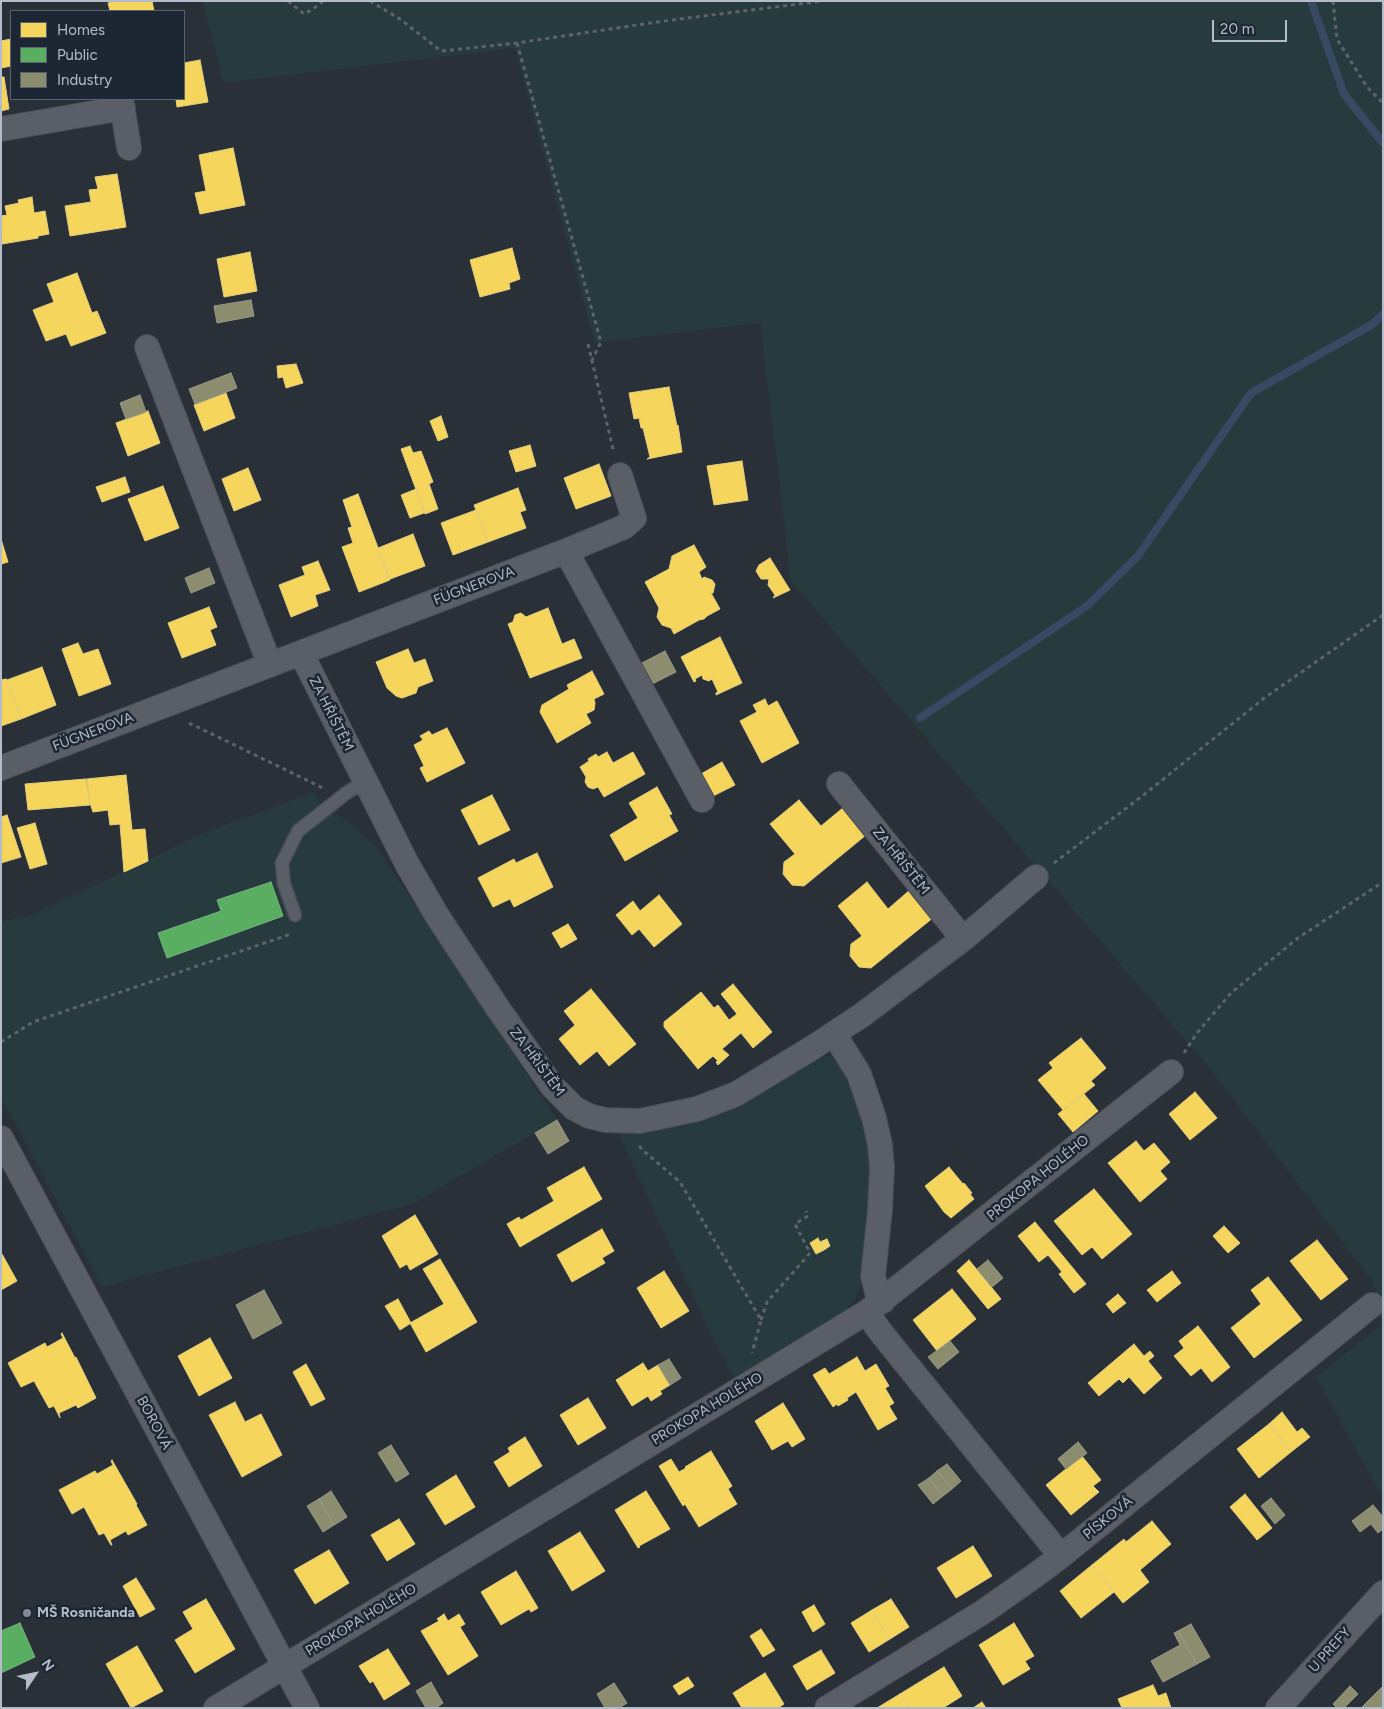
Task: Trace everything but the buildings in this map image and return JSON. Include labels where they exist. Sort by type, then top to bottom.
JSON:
[{"type":"street","points":[[1,129],[122,103],[129,148]]},
{"type":"street","points":[[147,347],[270,665]]},
{"type":"street","name":"FÜGNEROVA","points":[[1,768],[624,527],[634,518],[620,475]]},
{"type":"street","points":[[566,551],[702,800]]},
{"type":"street","name":"ZA HŘIŠTĚM","points":[[301,653],[424,895],[538,1068],[563,1098],[574,1108],[589,1116],[620,1122],[640,1121],[697,1109],[736,1094],[834,1034],[963,939],[1036,877]]},
{"type":"street","name":"ZA HŘIŠTĚM","points":[[839,784],[963,939]]},
{"type":"street","points":[[834,1034],[858,1074],[874,1118],[880,1145],[882,1168],[874,1276],[877,1292],[875,1307],[879,1330],[1061,1556]]},
{"type":"street","name":"PROKOPA HOLÉHO","points":[[216,1708],[875,1307],[1171,1072]]},
{"type":"street","name":"BOROVÁ","points":[[1,1139],[307,1708]]},
{"type":"street","name":"PÍSKOVÁ","points":[[827,1708],[983,1612],[1061,1556],[1372,1304]]},
{"type":"street","name":"U PREFY","points":[[1278,1708],[1383,1593]]},
{"type":"lane","points":[[295,915],[284,884],[282,864],[298,831],[340,797],[366,782]]},
{"type":"path","points":[[288,1],[304,14],[313,10],[324,1]]},
{"type":"path","points":[[370,1],[400,19],[441,51],[517,43],[657,22],[822,1]]},
{"type":"path","points":[[1333,1],[1337,39],[1367,87],[1383,102]]},
{"type":"path","points":[[517,43],[600,342],[592,360]]},
{"type":"path","points":[[588,344],[612,447]]},
{"type":"path","points":[[1036,877],[1141,797],[1263,699],[1383,615]]},
{"type":"path","points":[[164,705],[188,722],[340,797]]},
{"type":"path","points":[[1171,1072],[1197,1034],[1231,993],[1298,938],[1383,882]]},
{"type":"path","points":[[1,1042],[33,1022],[291,934]]},
{"type":"path","points":[[620,1122],[646,1153],[680,1182],[761,1320]]},
{"type":"path","points":[[752,1382],[747,1372],[767,1302],[810,1252],[795,1224],[808,1216],[806,1211]]},
{"type":"green space","points":[[202,1],[1383,1],[1383,1498],[1316,1377],[1382,1324],[1374,1283],[1211,1070],[790,580],[760,323],[595,343],[515,48],[224,83]]},
{"type":"green space","points":[[314,792],[319,801],[376,846],[557,1120],[412,1204],[102,1287],[1,1097],[1,922],[34,914],[206,832]]},
{"type":"green space","points":[[820,1055],[832,1057],[836,1060],[853,1080],[873,1156],[867,1253],[862,1281],[856,1298],[838,1317],[735,1380],[707,1326],[622,1141],[620,1130]]},
{"type":"waterway","points":[[1311,1],[1344,94],[1383,143]]},
{"type":"waterway","points":[[920,718],[1087,606],[1138,556],[1251,393],[1373,324],[1383,314]]},
{"type":"place","name":"MŠ Rosničanda","points":[[27,1613]]}]
